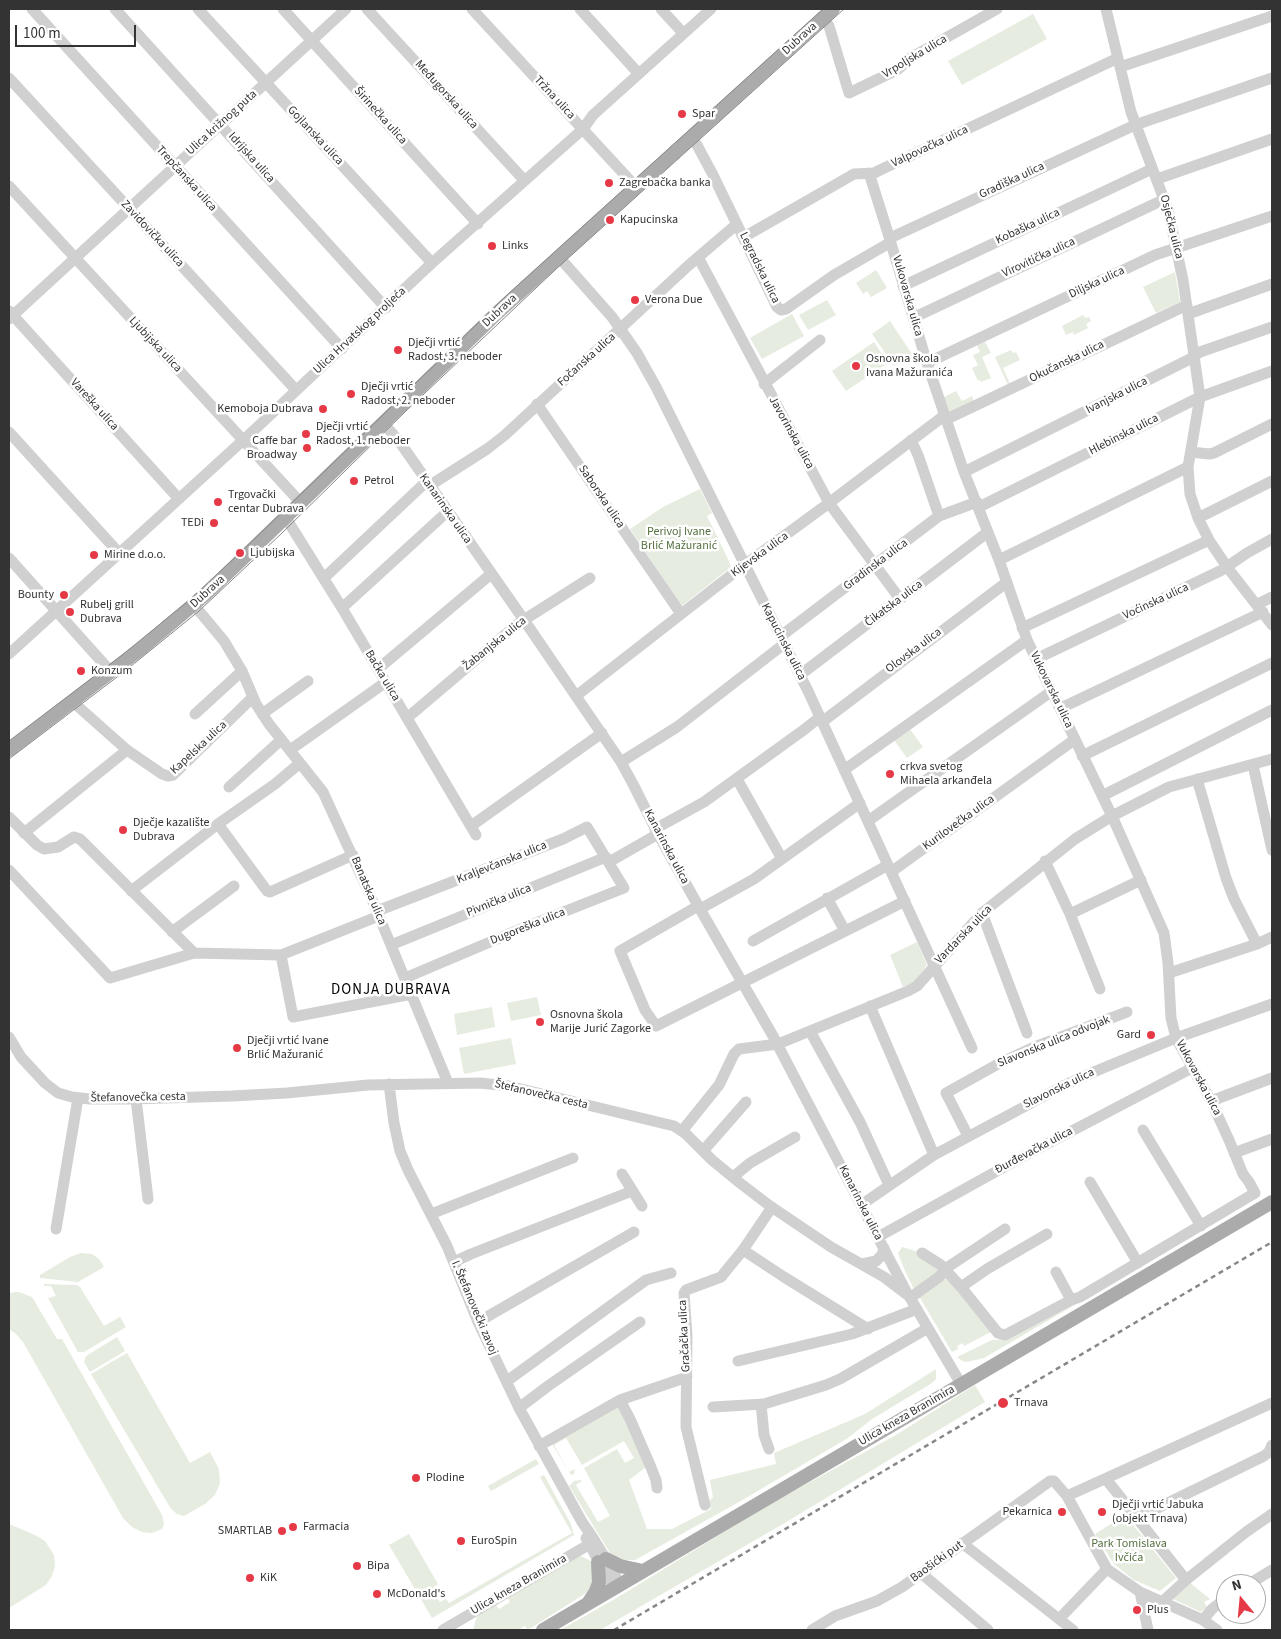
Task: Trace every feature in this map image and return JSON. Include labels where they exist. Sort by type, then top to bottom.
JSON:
[{"type":"main road","name":"Dubrava","points":[[9,750],[74,702],[194,605],[301,504],[383,422],[559,257],[828,13]]},
{"type":"main road","name":"Ulica kneza Branimira","points":[[543,1630],[1272,1202]]},
{"type":"main road","points":[[589,1603],[599,1583],[600,1560],[643,1571]]},
{"type":"street","name":"Trepčanska ulica","points":[[32,9],[342,349]]},
{"type":"street","name":"Idrijska ulica","points":[[116,9],[386,308]]},
{"type":"street","name":"Gojlanska ulica","points":[[198,9],[432,263]]},
{"type":"street","name":"Širinečka ulica","points":[[283,9],[478,224]]},
{"type":"street","name":"Ulica križnog puta","points":[[10,315],[75,258],[346,9]]},
{"type":"street","name":"Međugorska ulica","points":[[367,9],[524,180]]},
{"type":"street","name":"Tržna ulica","points":[[472,9],[636,187]]},
{"type":"street","points":[[580,9],[639,74]]},
{"type":"street","points":[[661,9],[683,34]]},
{"type":"street","name":"Ulica Hrvatskog proljeća","points":[[9,654],[342,349],[432,263],[478,224],[711,9]]},
{"type":"street","name":"Vrpoljska ulica","points":[[828,13],[829,26],[849,93],[897,70],[912,57],[997,9]]},
{"type":"street","name":"Osječka ulica","points":[[1110,10],[1119,62],[1135,125],[1165,199],[1178,248],[1188,309],[1200,397],[1188,467],[1188,489],[1198,518],[1209,540],[1227,567],[1272,625]]},
{"type":"street","name":"Valpovačka ulica","points":[[744,237],[854,174],[880,170],[1119,62],[1272,16]]},
{"type":"street","name":"Zavidovička ulica","points":[[9,78],[296,390]]},
{"type":"street","name":"Gradiška ulica","points":[[890,240],[1135,125],[1272,78]]},
{"type":"street","name":"Legradska ulica","points":[[690,138],[697,145],[706,161],[777,307],[781,310],[786,309],[834,275],[890,240]]},
{"type":"street","name":"Kobaška ulica","points":[[903,286],[1155,174],[1272,139]]},
{"type":"street","name":"Vukovarska ulica","points":[[869,173],[926,362],[964,472],[999,560],[1022,628],[1112,816],[1164,933],[1167,946],[1171,1018],[1176,1038],[1211,1101],[1243,1174],[1255,1193],[1201,1226]]},
{"type":"street","name":"Ljubijska ulica","points":[[9,186],[301,504]]},
{"type":"street","name":"Virovitička ulica","points":[[913,318],[1165,199]]},
{"type":"street","name":"Diljska ulica","points":[[926,362],[1155,255],[1272,216]]},
{"type":"street","name":"Fočanska ulica","points":[[324,578],[428,484],[487,449],[505,435],[698,257],[737,224]]},
{"type":"street","name":"Kapucinska ulica","points":[[559,257],[621,329],[656,387],[821,719],[972,1048]]},
{"type":"street","name":"Javorinska ulica","points":[[698,257],[829,504],[900,599]]},
{"type":"street","name":"Okučanska ulica","points":[[946,417],[1188,309],[1272,284]]},
{"type":"street","name":"Vareška ulica","points":[[10,315],[179,499]]},
{"type":"street","name":"Ivanjska ulica","points":[[964,472],[1200,352],[1272,327]]},
{"type":"street","points":[[764,384],[820,340]]},
{"type":"street","name":"Hlebinska ulica","points":[[978,505],[1200,397],[1270,376]]},
{"type":"street","name":"Saborska ulica","points":[[537,404],[681,614]]},
{"type":"street","name":"Kijevska ulica","points":[[576,696],[745,565],[829,504],[911,440],[946,417]]},
{"type":"street","name":"Kanarinska ulica","points":[[383,422],[524,620],[621,762],[699,908],[778,1044],[910,1297]]},
{"type":"street","points":[[1191,452],[1214,453],[1272,424]]},
{"type":"street","points":[[9,432],[119,553]]},
{"type":"street","points":[[911,440],[939,516]]},
{"type":"street","points":[[999,560],[1188,467]]},
{"type":"street","points":[[1198,518],[1272,481]]},
{"type":"street","name":"Gradinska ulica","points":[[621,762],[677,727],[939,516],[978,505]]},
{"type":"street","points":[[342,608],[447,512]]},
{"type":"street","name":"Bačka ulica","points":[[286,518],[324,578],[474,830],[602,733]]},
{"type":"street","name":"Čikatska ulica","points":[[800,676],[988,532]]},
{"type":"street","name":"Voćinska ulica","points":[[1036,659],[1227,567],[1272,539]]},
{"type":"street","points":[[1022,628],[1209,540]]},
{"type":"street","points":[[9,558],[111,672]]},
{"type":"street","points":[[378,669],[490,574]]},
{"type":"street","name":"Žabanjska ulica","points":[[407,718],[490,646],[524,620],[590,578]]},
{"type":"street","name":"Olovska ulica","points":[[737,779],[1007,582]]},
{"type":"street","points":[[1061,708],[1260,608],[1272,597]]},
{"type":"street","name":"Banatska ulica","points":[[194,605],[224,641],[242,671],[252,697],[262,714],[323,792],[378,914],[448,1083]]},
{"type":"street","points":[[844,770],[1027,640]]},
{"type":"street","points":[[1082,756],[1272,663]]},
{"type":"street","points":[[195,714],[242,671]]},
{"type":"street","points":[[262,714],[308,681]]},
{"type":"street","points":[[290,750],[386,682]]},
{"type":"street","points":[[868,821],[1052,691]]},
{"type":"street","name":"Kapelska ulica","points":[[74,702],[127,750],[162,774],[168,776],[173,775],[252,697]]},
{"type":"street","points":[[1102,796],[1272,710]]},
{"type":"street","points":[[229,787],[281,740]]},
{"type":"street","name":"Kurilovečka ulica","points":[[753,941],[827,898],[890,868],[1074,740]]},
{"type":"street","points":[[24,833],[127,750]]},
{"type":"street","name":"Vardarska ulica","points":[[682,1131],[719,1086],[736,1051],[742,1048],[751,1049],[778,1044],[908,991],[917,986],[982,914],[1045,861],[1075,839],[1112,816],[1170,787],[1272,759]]},
{"type":"street","points":[[131,891],[218,824],[275,784],[300,763]]},
{"type":"street","points":[[1253,765],[1272,850]]},
{"type":"street","points":[[737,779],[782,859]]},
{"type":"street","name":"Pivnička ulica","points":[[391,946],[608,859],[657,832],[737,779]]},
{"type":"street","points":[[1197,779],[1226,878],[1256,944]]},
{"type":"street","points":[[860,803],[754,879],[620,951],[645,1010],[656,1026],[905,901]]},
{"type":"street","points":[[9,817],[37,845],[44,848],[58,847],[74,837],[80,839],[194,953]]},
{"type":"street","points":[[218,824],[267,891],[270,892],[352,855]]},
{"type":"street","name":"Kraljevčanska ulica","points":[[281,955],[563,839],[587,827],[608,859]]},
{"type":"street","name":"Dugoreška ulica","points":[[405,978],[624,888],[608,859]]},
{"type":"street","points":[[1045,861],[1070,914],[1100,988]]},
{"type":"street","points":[[9,870],[110,978],[194,953],[281,955],[293,1017],[412,994]]},
{"type":"street","points":[[1070,914],[1141,880]]},
{"type":"street","points":[[172,932],[234,886]]},
{"type":"street","points":[[827,898],[844,931]]},
{"type":"street","points":[[982,914],[1027,1033]]},
{"type":"street","points":[[1169,973],[1272,937]]},
{"type":"street","name":"Slavonska ulica","points":[[861,1205],[934,1155],[1080,1078],[1176,1038],[1272,1004]]},
{"type":"street","points":[[870,1006],[934,1155]]},
{"type":"street","name":"Slavonska ulica odvojak","points":[[968,1136],[946,1093],[998,1064],[1032,1048],[1127,1012]]},
{"type":"street","points":[[810,1031],[860,1122],[889,1185]]},
{"type":"street","name":"Štefanovečka cesta","points":[[9,1037],[21,1057],[52,1089],[58,1093],[78,1098],[136,1099],[288,1094],[389,1084],[480,1083],[508,1086],[674,1126],[772,1208],[831,1247],[891,1282],[910,1297],[961,1384]]},
{"type":"street","name":"Đurđevačka ulica","points":[[878,1236],[1024,1156],[1192,1068]]},
{"type":"street","points":[[1211,1101],[1272,1078]]},
{"type":"street","name":"I. Štefanovečki zavoj","points":[[389,1084],[400,1151],[454,1262],[478,1322],[519,1408],[600,1560],[616,1577],[617,1586]]},
{"type":"street","points":[[56,1230],[78,1098]]},
{"type":"street","points":[[136,1099],[148,1199]]},
{"type":"street","points":[[703,1151],[746,1102]]},
{"type":"street","points":[[922,1253],[934,1259],[946,1270],[998,1333],[1002,1335],[1010,1333],[1070,1300],[1080,1297],[1201,1226],[1143,1130]]},
{"type":"street","points":[[733,1177],[750,1163],[796,1137]]},
{"type":"street","points":[[1234,1153],[1272,1139]]},
{"type":"street","points":[[431,1214],[573,1158]]},
{"type":"street","points":[[622,1174],[642,1206]]},
{"type":"street","points":[[1090,1182],[1138,1263]]},
{"type":"street","points":[[454,1262],[632,1192]]},
{"type":"street","name":"Gračačka ulica","points":[[705,1505],[686,1427],[687,1336],[684,1293],[686,1290],[721,1277],[743,1250],[772,1208]]},
{"type":"street","points":[[910,1297],[1005,1230]]},
{"type":"street","points":[[478,1322],[634,1232]]},
{"type":"street","points":[[961,1287],[1047,1234]]},
{"type":"street","points":[[862,1264],[876,1261],[882,1255],[884,1248]]},
{"type":"street","points":[[743,1250],[868,1329]]},
{"type":"street","points":[[1056,1272],[1070,1300]]},
{"type":"street","points":[[506,1381],[646,1280],[671,1273]]},
{"type":"street","points":[[738,1361],[868,1329],[917,1309]]},
{"type":"street","points":[[519,1408],[640,1322]]},
{"type":"street","points":[[713,1407],[761,1404],[826,1386],[928,1328]]},
{"type":"street","points":[[539,1446],[620,1400],[687,1377]]},
{"type":"street","points":[[620,1400],[650,1465],[657,1488]]},
{"type":"street","points":[[1217,1630],[1204,1620],[1140,1592],[1107,1569],[1067,1496],[1272,1403]]},
{"type":"street","points":[[761,1404],[764,1435],[770,1449]]},
{"type":"street","points":[[1137,1518],[1258,1459],[1269,1452],[1272,1445]]},
{"type":"street","points":[[1106,1479],[1186,1580]]},
{"type":"street","name":"Baošićki put","points":[[812,1630],[835,1616],[877,1601],[922,1573],[1050,1481],[1054,1481],[1067,1496]]},
{"type":"street","points":[[1163,1601],[1246,1532],[1272,1514]]},
{"type":"street","points":[[571,1555],[580,1542],[583,1526]]},
{"type":"street","name":"Ulica kneza Branimira","points":[[443,1630],[592,1543]]},
{"type":"street","points":[[962,1543],[1073,1630]]},
{"type":"street","points":[[571,1555],[587,1554],[600,1560]]},
{"type":"street","points":[[1060,1618],[1107,1569]]},
{"type":"street","points":[[922,1573],[988,1630]]},
{"type":"street","points":[[1140,1592],[1148,1630]]},
{"type":"street","points":[[1204,1620],[1216,1606]]},
{"type":"green space","points":[[1033,14],[1047,39],[962,85],[948,61]]},
{"type":"green space","points":[[876,270],[887,288],[871,297],[867,291],[863,294],[856,283]]},
{"type":"green space","points":[[1175,272],[1180,302],[1156,313],[1143,287]]},
{"type":"green space","points":[[827,300],[836,315],[808,330],[799,315]]},
{"type":"green space","points":[[792,314],[804,336],[762,359],[750,338]]},
{"type":"green space","points":[[1083,315],[1085,318],[1089,317],[1091,321],[1086,324],[1088,328],[1074,335],[1073,332],[1066,335],[1062,326]]},
{"type":"green space","points":[[890,321],[912,354],[894,366],[872,334]]},
{"type":"green space","points":[[874,342],[888,363],[846,391],[832,371]]},
{"type":"green space","points":[[985,342],[991,353],[982,357],[991,378],[981,382],[980,380],[978,381],[972,368],[978,365],[973,355],[980,352],[977,345]]},
{"type":"green space","points":[[1011,350],[1013,353],[1016,352],[1020,360],[1003,368],[1010,384],[1008,385],[995,357]]},
{"type":"green space","points":[[956,391],[962,401],[972,396],[974,402],[950,413],[944,397]]},
{"type":"green space","name":"Perivoj Ivane Brlić Mažuranić","points":[[700,489],[712,513],[707,516],[731,567],[681,605],[630,529],[663,507]]},
{"type":"green space","points":[[910,729],[923,747],[907,758],[894,740]]},
{"type":"green space","points":[[917,942],[927,965],[914,982],[903,987],[890,955]]},
{"type":"green space","points":[[537,997],[541,1015],[511,1021],[507,1003]]},
{"type":"green space","points":[[492,1007],[495,1027],[457,1035],[454,1014]]},
{"type":"green space","points":[[511,1038],[516,1064],[464,1074],[459,1048]]},
{"type":"green space","points":[[902,1247],[918,1252],[940,1270],[915,1291],[898,1253]]},
{"type":"green space","points":[[81,1253],[92,1254],[99,1259],[104,1267],[78,1282],[40,1278],[40,1275],[70,1257]]},
{"type":"green space","points":[[1162,1254],[984,1358],[967,1362],[957,1357],[992,1340],[1004,1339]]},
{"type":"green space","points":[[945,1279],[949,1281],[991,1332],[964,1346],[963,1343],[957,1346],[958,1349],[952,1352],[919,1296],[940,1280]]},
{"type":"green space","points":[[44,1284],[77,1285],[104,1326],[120,1317],[126,1327],[84,1352],[78,1352],[48,1298],[56,1296],[51,1286],[44,1286]]},
{"type":"green space","points":[[14,1292],[32,1297],[57,1339],[62,1339],[162,1515],[164,1524],[162,1529],[152,1533],[142,1532],[132,1527],[123,1518],[23,1342],[9,1329],[9,1294]]},
{"type":"green space","points":[[117,1337],[125,1351],[90,1372],[84,1362],[86,1356]]},
{"type":"green space","points":[[127,1353],[190,1463],[210,1452],[219,1469],[220,1483],[215,1495],[205,1504],[184,1516],[177,1514],[171,1509],[91,1374]]},
{"type":"green space","points":[[936,1369],[936,1379],[932,1383],[872,1419],[848,1438],[635,1560],[621,1560],[610,1553],[569,1486],[574,1481],[582,1481],[576,1485],[598,1522],[610,1516],[584,1468],[617,1449],[625,1463],[634,1458],[624,1441],[582,1465],[566,1438],[554,1445],[567,1469],[552,1444],[619,1405],[649,1465],[629,1480],[647,1529],[672,1529],[711,1509],[709,1501],[713,1497],[710,1480],[776,1464],[774,1453],[865,1414]]},
{"type":"green space","points":[[975,1385],[985,1402],[783,1524],[600,1630],[560,1630],[615,1599],[768,1505],[896,1435]]},
{"type":"green space","points":[[536,1459],[539,1464],[491,1491],[488,1486]]},
{"type":"green space","points":[[575,1469],[574,1474],[571,1475],[569,1472]]},
{"type":"green space","points":[[544,1475],[571,1524],[574,1535],[432,1618],[389,1545],[409,1534],[438,1584],[432,1589],[440,1602],[446,1599],[449,1603],[572,1533],[540,1477]]},
{"type":"green space","name":"Park Tomislava Ivčića","points":[[1125,1515],[1176,1578],[1160,1591],[1134,1580],[1114,1564],[1095,1534]]},
{"type":"green space","points":[[9,1524],[45,1541],[54,1555],[55,1566],[52,1576],[46,1585],[9,1608]]},
{"type":"green space","points":[[581,1556],[591,1561],[595,1566],[592,1587],[586,1593],[531,1628],[527,1629],[525,1626],[518,1630],[473,1630],[479,1614],[496,1605],[499,1609],[510,1602],[508,1598],[510,1596]]},
{"type":"green space","points":[[1189,1582],[1210,1599],[1204,1602],[1207,1607],[1201,1612],[1173,1599]]},
{"type":"tram line","points":[[9,741],[121,656],[187,602],[507,295],[823,9]]},
{"type":"tram line","points":[[9,759],[125,671],[199,611],[554,271],[844,9]]},
{"type":"railway","points":[[614,1630],[1272,1242]]},
{"type":"place","name":"Spar","points":[[682,114]]},
{"type":"place","name":"Zagrebačka banka","points":[[609,183]]},
{"type":"place","name":"Kapucinska","points":[[610,220]]},
{"type":"place","name":"Links","points":[[492,246]]},
{"type":"place","name":"Verona Due","points":[[635,300]]},
{"type":"place","name":"Dječji vrtić Radost, 3. neboder","points":[[398,350]]},
{"type":"place","name":"Osnovna škola Ivana Mažuranića","points":[[856,366]]},
{"type":"place","name":"Dječji vrtić Radost, 2. neboder","points":[[351,394]]},
{"type":"place","name":"Kemoboja Dubrava","points":[[323,409]]},
{"type":"place","name":"Dječji vrtić Radost, 1. neboder","points":[[306,434]]},
{"type":"place","name":"Caffe bar Broadway","points":[[307,448]]},
{"type":"place","name":"Petrol","points":[[354,481]]},
{"type":"place","name":"Trgovački centar Dubrava","points":[[218,502]]},
{"type":"place","name":"TEDi","points":[[214,523]]},
{"type":"place","name":"Ljubijska","points":[[240,553]]},
{"type":"place","name":"Mirine d.o.o.","points":[[94,555]]},
{"type":"place","name":"Bounty","points":[[64,595]]},
{"type":"place","name":"Rubelj grill Dubrava","points":[[70,612]]},
{"type":"place","name":"Konzum","points":[[81,671]]},
{"type":"place","name":"crkva svetog Mihaela arkanđela","points":[[890,774]]},
{"type":"place","name":"Dječje kazalište Dubrava","points":[[123,830]]},
{"type":"place","name":"Osnovna škola Marije Jurić Zagorke","points":[[540,1022]]},
{"type":"place","name":"Gard","points":[[1151,1035]]},
{"type":"place","name":"Dječji vrtić Ivane Brlić Mažuranić","points":[[237,1048]]},
{"type":"place","name":"Trnava","points":[[1003,1403]]},
{"type":"place","name":"Plodine","points":[[416,1478]]},
{"type":"place","name":"Pekarnica","points":[[1062,1512]]},
{"type":"place","name":"Dječji vrtić Jabuka (objekt Trnava)","points":[[1102,1512]]},
{"type":"place","name":"Farmacia","points":[[293,1527]]},
{"type":"place","name":"SMARTLAB","points":[[282,1531]]},
{"type":"place","name":"EuroSpin","points":[[461,1541]]},
{"type":"place","name":"Bipa","points":[[357,1566]]},
{"type":"place","name":"KiK","points":[[250,1578]]},
{"type":"place","name":"McDonald's","points":[[377,1594]]},
{"type":"place","name":"Plus","points":[[1137,1610]]},
{"type":"district","name":"DONJA DUBRAVA","points":[[391,991]]}]
